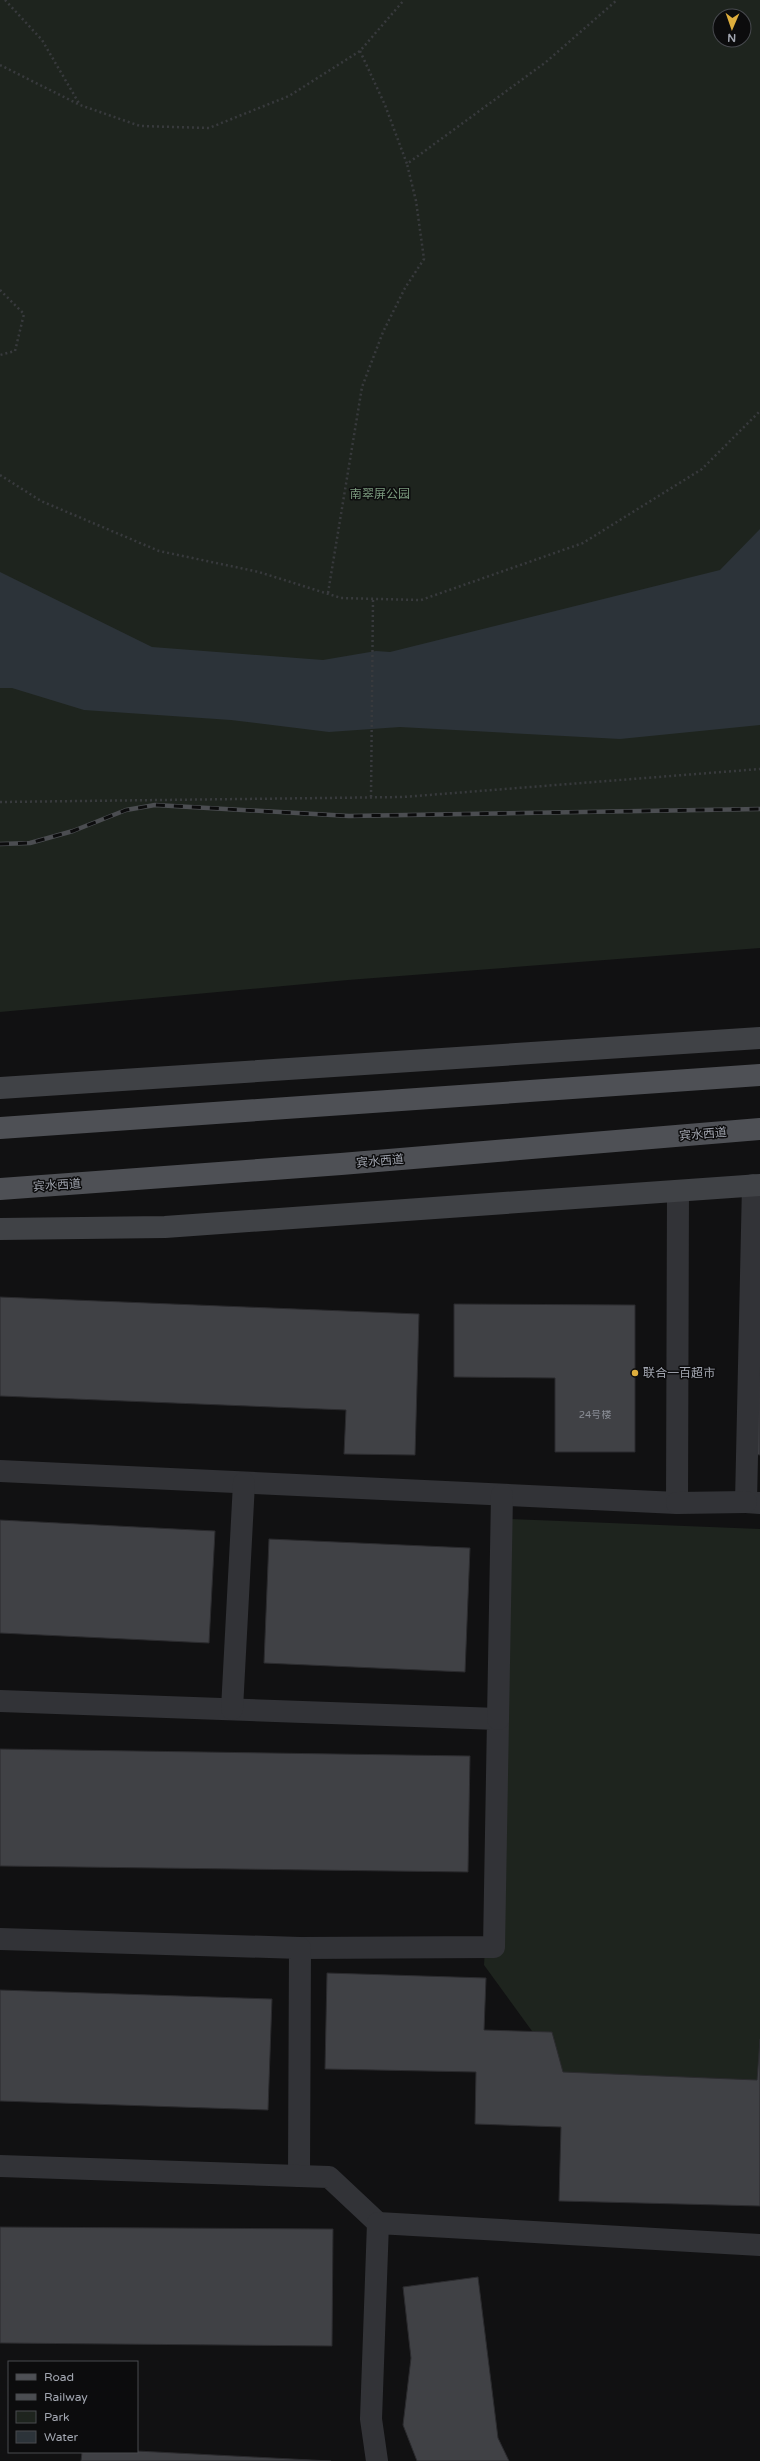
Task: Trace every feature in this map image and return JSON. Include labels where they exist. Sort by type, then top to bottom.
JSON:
[{"type":"main road","points":[[0,1128],[760,1075]]},
{"type":"main road","name":"宾水西道","points":[[0,1189],[138,1180],[760,1129]]},
{"type":"street","points":[[0,1088],[760,1038]]},
{"type":"street","points":[[0,1229],[165,1227],[756,1185],[753,1502],[677,1503],[0,1471]]},
{"type":"street","points":[[677,1503],[678,1191]]},
{"type":"street","points":[[232,1709],[244,1483]]},
{"type":"street","points":[[0,1939],[300,1948],[494,1947],[502,1495]]},
{"type":"street","points":[[0,1701],[498,1719]]},
{"type":"street","points":[[300,1948],[300,2176]]},
{"type":"street","points":[[0,2166],[329,2177],[378,2223],[760,2245]]},
{"type":"street","points":[[377,2461],[371,2418],[378,2223]]},
{"type":"path","points":[[5,0],[42,40],[80,105]]},
{"type":"path","points":[[0,65],[80,105],[140,126],[208,128],[289,96],[360,51],[404,0]]},
{"type":"path","points":[[407,164],[546,62],[617,0]]},
{"type":"path","points":[[328,594],[362,387],[383,332],[406,288],[424,259],[416,201],[407,164],[385,105],[360,51]]},
{"type":"path","points":[[0,290],[24,314],[16,351],[0,355]]},
{"type":"path","points":[[0,475],[41,501],[159,551],[258,572],[341,598],[421,600],[583,543],[702,469],[760,411]]},
{"type":"path","points":[[371,797],[373,598]]},
{"type":"path","points":[[0,802],[403,797],[760,769]]},
{"type":"green space","name":"南翠屏公园","points":[[0,0],[760,0],[760,948],[348,980],[0,1012]]},
{"type":"green space","points":[[510,1519],[760,1529],[760,2096],[577,2093],[484,1965]]},
{"type":"water","points":[[760,529],[760,725],[620,739],[400,727],[329,732],[231,720],[84,710],[12,688],[0,688],[0,572],[152,647],[323,660],[376,651],[390,652],[720,570]]},
{"type":"building","points":[[0,1297],[419,1314],[415,1455],[344,1454],[346,1410],[0,1396]]},
{"type":"building","points":[[454,1304],[635,1305],[635,1452],[555,1452],[555,1378],[454,1377]]},
{"type":"building","points":[[760,1359],[760,1455],[754,1454]]},
{"type":"building","points":[[0,1520],[215,1531],[209,1643],[0,1633]]},
{"type":"building","points":[[269,1539],[470,1548],[465,1672],[264,1663]]},
{"type":"building","points":[[0,1749],[470,1756],[468,1872],[0,1866]]},
{"type":"building","points":[[327,1973],[486,1978],[484,2030],[552,2032],[563,2072],[757,2080],[760,2039],[760,2206],[559,2201],[561,2127],[475,2124],[476,2072],[325,2069]]},
{"type":"building","points":[[0,1990],[272,1999],[268,2110],[0,2101]]},
{"type":"building","points":[[0,2227],[333,2229],[332,2346],[0,2343]]},
{"type":"building","points":[[478,2277],[498,2438],[509,2461],[417,2461],[403,2425],[411,2358],[403,2287]]},
{"type":"building","points":[[138,2451],[331,2461],[81,2461],[82,2453],[138,2453]]},
{"type":"railway","points":[[0,844],[30,843],[73,831],[126,810],[155,805],[349,816],[760,809]]},
{"type":"place","name":"联合一百超市","points":[[635,1373]]}]
